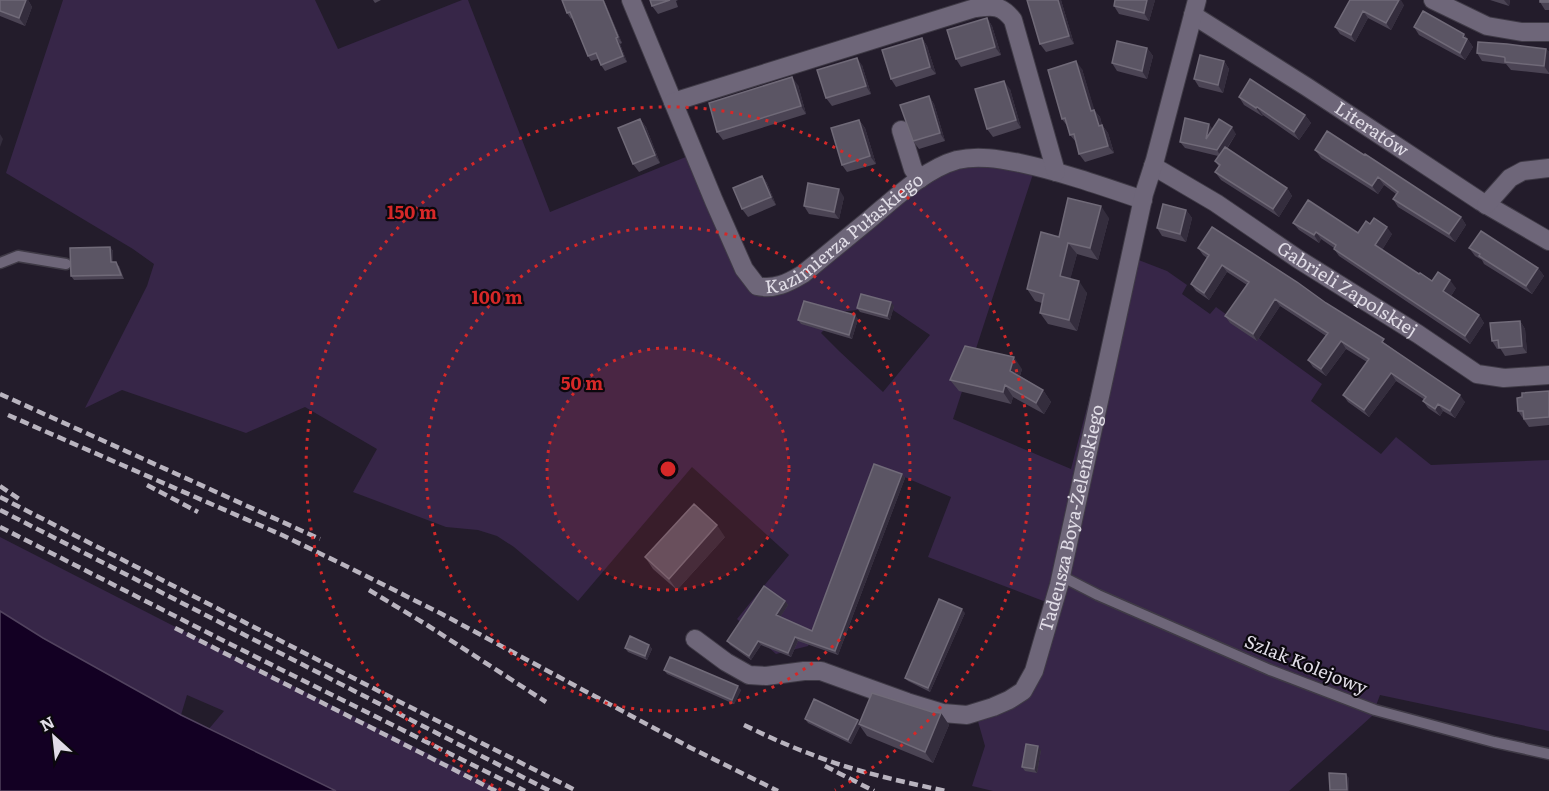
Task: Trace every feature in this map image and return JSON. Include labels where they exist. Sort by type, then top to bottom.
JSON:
[{"type":"street","name":"Kazimierza Pułaskiego","points":[[631,0],[744,269],[757,286],[765,288],[776,286],[803,274],[894,198],[932,170],[957,160],[1001,159],[1056,172],[1143,200]]},
{"type":"street","points":[[1433,0],[1486,26],[1522,32],[1549,32]]},
{"type":"street","points":[[673,102],[975,8],[989,6],[1000,8],[1013,20],[1056,172]]},
{"type":"street","name":"Tadeusza Boya-Żeleńskiego","points":[[695,639],[726,662],[749,675],[766,676],[821,671],[943,713],[967,715],[993,707],[1023,691],[1034,671],[1061,576],[1143,200],[1195,7]]},
{"type":"street","name":"Literatów","points":[[1195,7],[1486,205],[1549,241]]},
{"type":"street","points":[[902,130],[911,163],[920,179]]},
{"type":"street","name":"Gabrieli Zapolskiej","points":[[1153,166],[1216,203],[1298,259],[1477,374],[1504,378],[1549,375]]},
{"type":"street","points":[[1486,205],[1510,178],[1523,171],[1549,168]]},
{"type":"lane","points":[[0,263],[18,256],[66,264]]},
{"type":"lane","name":"Szlak Kolejowy","points":[[1061,576],[1098,595],[1270,670],[1375,710],[1494,742],[1549,754]]},
{"type":"shaded area","points":[[63,0],[315,0],[338,49],[462,0],[468,0],[550,212],[703,150],[750,261],[762,278],[782,279],[937,162],[1048,160],[1032,177],[953,419],[1071,469],[1118,288],[1136,259],[1167,271],[1187,285],[1182,294],[1210,314],[1216,307],[1322,384],[1311,401],[1381,454],[1396,437],[1431,465],[1549,460],[1549,731],[1380,695],[1372,716],[1289,791],[993,791],[972,786],[985,746],[975,711],[1017,696],[1059,607],[928,557],[951,497],[888,470],[808,646],[776,654],[737,619],[789,555],[692,467],[578,601],[514,547],[497,536],[478,530],[446,527],[353,492],[377,449],[305,407],[246,433],[122,390],[85,408],[147,286],[154,264],[6,173]],"holes":[[[887,306],[930,335],[883,392],[821,333],[841,312]]]},
{"type":"shaded area","points":[[0,537],[503,791],[336,791],[208,730],[224,711],[187,695],[181,715],[43,638],[0,611]]},
{"type":"shaded area","points":[[0,611],[43,638],[181,715],[336,791],[0,791]]},
{"type":"building","points":[[0,0],[26,0],[19,18],[0,11]]},
{"type":"building","points":[[562,0],[603,0],[623,56],[601,65],[596,53],[588,56],[570,12],[567,13]]},
{"type":"building","points":[[650,0],[670,0],[652,6]]},
{"type":"building","points":[[1027,0],[1058,0],[1069,36],[1040,44]]},
{"type":"building","points":[[1115,0],[1147,0],[1144,13],[1114,6]]},
{"type":"building","points":[[1350,0],[1399,0],[1386,23],[1363,11],[1351,35],[1335,27]]},
{"type":"building","points":[[1423,11],[1464,34],[1463,37],[1467,39],[1460,53],[1414,27]]},
{"type":"building","points":[[987,18],[995,47],[956,59],[947,30]]},
{"type":"building","points":[[922,38],[930,67],[891,79],[882,50]]},
{"type":"building","points":[[1117,41],[1147,48],[1142,71],[1112,63]]},
{"type":"building","points":[[1478,42],[1546,49],[1544,66],[1505,62],[1504,57],[1477,53]]},
{"type":"building","points":[[1200,55],[1224,61],[1218,85],[1194,79]]},
{"type":"building","points":[[857,58],[866,86],[826,98],[817,70]]},
{"type":"building","points":[[1076,61],[1091,111],[1094,110],[1099,126],[1102,125],[1108,146],[1079,154],[1074,134],[1070,135],[1065,118],[1062,119],[1048,70]]},
{"type":"building","points":[[792,77],[801,106],[717,132],[709,103]]},
{"type":"building","points":[[1250,79],[1305,115],[1294,132],[1239,97]]},
{"type":"building","points":[[1004,81],[1016,120],[987,129],[975,89]]},
{"type":"building","points":[[929,96],[940,133],[913,141],[900,105]]},
{"type":"building","points":[[1185,118],[1209,124],[1206,139],[1219,119],[1232,127],[1217,150],[1180,142]]},
{"type":"building","points":[[640,119],[655,155],[633,164],[618,128]]},
{"type":"building","points":[[859,120],[870,156],[842,165],[831,128]]},
{"type":"building","points":[[1327,131],[1461,217],[1449,234],[1393,199],[1398,192],[1378,177],[1372,186],[1315,150]]},
{"type":"building","points":[[1225,147],[1287,188],[1273,209],[1215,172],[1220,165],[1215,161]]},
{"type":"building","points":[[762,176],[771,197],[742,209],[733,188]]},
{"type":"building","points":[[808,183],[839,189],[834,212],[804,206]]},
{"type":"building","points":[[1068,198],[1101,206],[1090,248],[1068,243],[1060,276],[1079,281],[1069,320],[1040,313],[1044,294],[1027,289],[1041,232],[1059,237]]},
{"type":"building","points":[[1308,200],[1358,233],[1366,221],[1370,224],[1374,218],[1387,227],[1375,245],[1432,281],[1438,272],[1450,280],[1443,291],[1479,315],[1465,336],[1334,249],[1336,245],[1316,232],[1314,235],[1293,223]]},
{"type":"building","points":[[1163,204],[1186,210],[1180,234],[1157,228]]},
{"type":"building","points":[[1212,227],[1384,339],[1382,342],[1460,395],[1450,411],[1438,404],[1435,409],[1423,401],[1426,397],[1391,373],[1364,410],[1343,395],[1369,359],[1341,341],[1321,369],[1308,360],[1328,333],[1275,299],[1253,334],[1225,316],[1249,282],[1222,265],[1204,293],[1191,284],[1209,255],[1198,248]]},
{"type":"building","points":[[1481,231],[1538,268],[1526,286],[1469,248]]},
{"type":"building","points":[[110,247],[111,262],[116,262],[121,275],[71,276],[70,248]]},
{"type":"building","points":[[861,294],[891,302],[887,316],[857,308]]},
{"type":"building","points":[[804,301],[855,315],[849,335],[798,320]]},
{"type":"building","points":[[1520,321],[1522,346],[1499,348],[1498,340],[1492,341],[1490,323]]},
{"type":"building","points":[[965,346],[1014,357],[1010,371],[1043,390],[1036,403],[1005,385],[1003,392],[950,380]]},
{"type":"building","points":[[1549,391],[1549,417],[1524,419],[1523,411],[1518,411],[1517,398],[1522,397],[1522,393]]},
{"type":"building","points":[[874,464],[902,474],[835,651],[795,637],[788,653],[758,641],[749,656],[727,641],[764,586],[785,601],[776,615],[812,631]]},
{"type":"building","points":[[694,504],[717,525],[669,579],[645,557]]},
{"type":"building","points":[[939,599],[962,609],[928,688],[905,678]]},
{"type":"building","points":[[630,636],[649,645],[645,656],[625,648]]},
{"type":"building","points":[[670,657],[738,686],[732,700],[664,670]]},
{"type":"building","points":[[872,693],[941,713],[925,752],[859,724]]},
{"type":"building","points":[[814,699],[858,720],[848,740],[805,719]]},
{"type":"building","points":[[1026,744],[1038,746],[1034,769],[1022,767]]},
{"type":"building","points":[[1329,773],[1346,774],[1347,790],[1330,790]]},
{"type":"railway","points":[[0,394],[320,539]]},
{"type":"railway","points":[[8,415],[282,535],[350,568],[440,613],[691,748],[778,791]]},
{"type":"railway","points":[[147,485],[198,512]]},
{"type":"railway","points":[[0,486],[22,501]]},
{"type":"railway","points":[[0,497],[577,791]]},
{"type":"railway","points":[[0,510],[550,791]]},
{"type":"railway","points":[[0,527],[525,791]]},
{"type":"railway","points":[[369,590],[546,702]]},
{"type":"railway","points":[[175,628],[496,791]]},
{"type":"railway","points":[[744,725],[792,747],[842,765],[946,791]]},
{"type":"railway","points":[[825,766],[874,791]]}]
